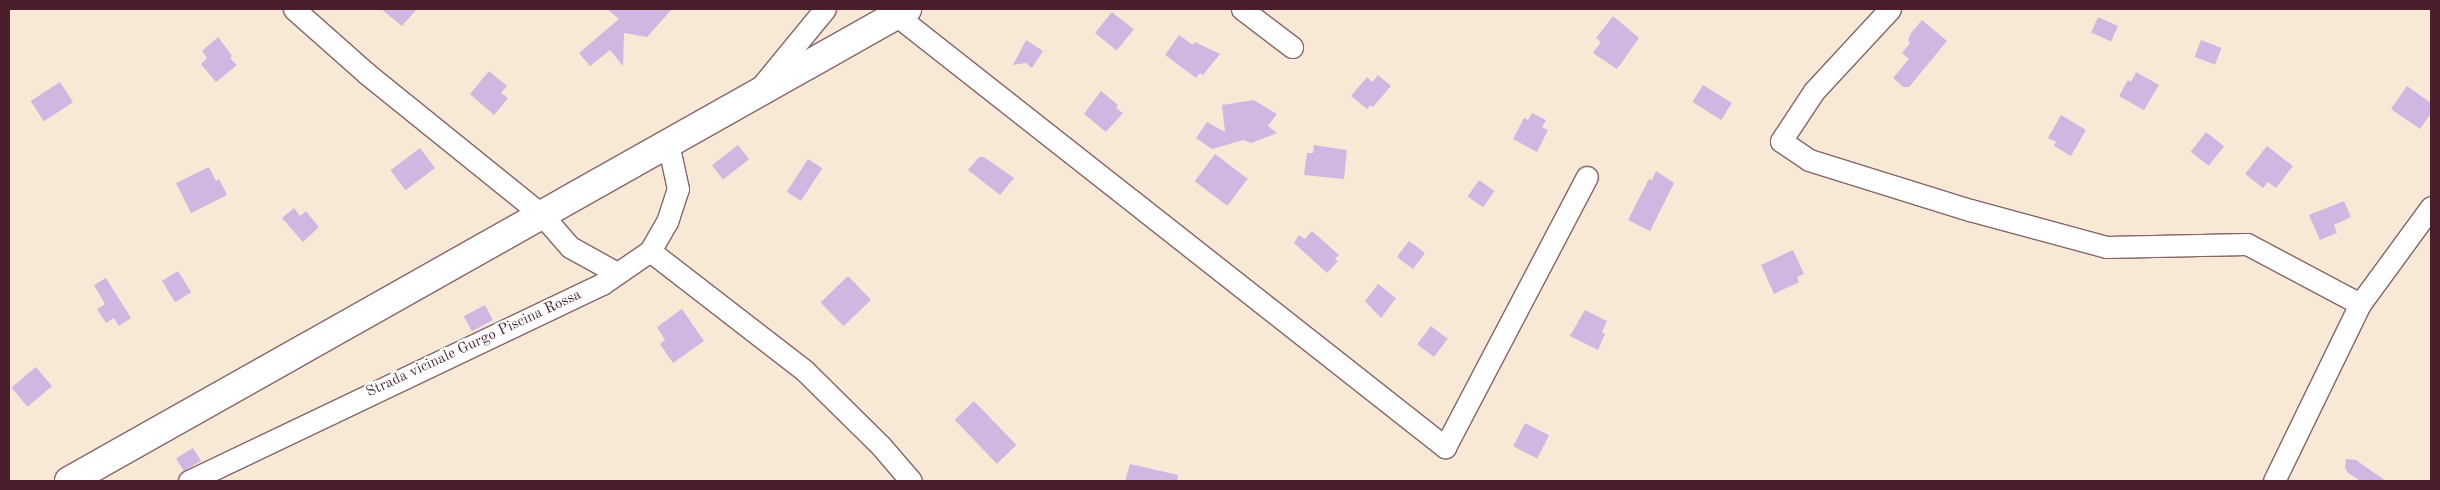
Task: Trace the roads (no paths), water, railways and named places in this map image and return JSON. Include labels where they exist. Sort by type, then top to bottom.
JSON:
[{"type":"main road","points":[[69,481],[902,12]]},
{"type":"street","points":[[294,9],[366,73],[542,215],[570,247],[617,273]]},
{"type":"street","points":[[753,95],[825,9]]},
{"type":"street","points":[[1242,9],[1292,47]]},
{"type":"street","points":[[1890,9],[1814,90],[1781,141],[1809,160],[1970,210],[2106,247],[2247,244],[2360,304]]},
{"type":"street","points":[[902,12],[1445,446],[1587,177]]},
{"type":"street","name":"Strada vicinale Gurgo Piscina Rossa","points":[[189,481],[602,284],[650,251],[667,222],[678,189],[668,143]]},
{"type":"street","points":[[2274,481],[2360,304],[2431,207]]},
{"type":"street","points":[[650,251],[805,371],[881,446],[911,481]]}]
